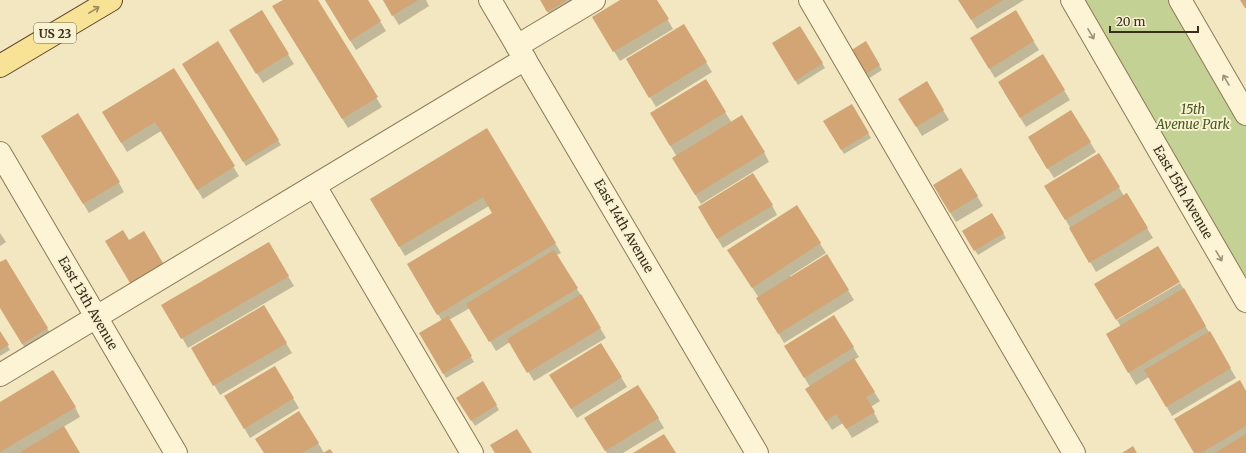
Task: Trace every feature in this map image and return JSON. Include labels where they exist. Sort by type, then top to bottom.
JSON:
[{"type":"main road","name":"US 23","points":[[0,66],[111,0]]},
{"type":"street","name":"East 14th Avenue","points":[[490,0],[757,453]]},
{"type":"street","points":[[0,375],[315,186],[521,53],[594,0]]},
{"type":"street","points":[[810,0],[1074,453]]},
{"type":"street","name":"East 15th Avenue","points":[[1072,0],[1246,301]]},
{"type":"street","points":[[1180,0],[1246,114]]},
{"type":"street","name":"East 13th Avenue","points":[[0,153],[176,453]]},
{"type":"street","points":[[315,186],[472,453]]},
{"type":"green space","name":"15th Avenue Park","points":[[1072,0],[1180,0],[1246,114],[1246,301]]},
{"type":"building","points":[[283,0],[318,0],[378,97],[342,119],[272,6]]},
{"type":"building","points":[[325,0],[368,0],[381,21],[350,41]]},
{"type":"building","points":[[383,0],[418,0],[392,16]]},
{"type":"building","points":[[540,0],[567,0],[547,12]]},
{"type":"building","points":[[620,0],[657,0],[669,19],[613,52],[592,17]]},
{"type":"building","points":[[958,0],[1003,0],[971,20]]},
{"type":"building","points":[[1240,0],[1246,0],[1246,8],[1245,8]]},
{"type":"building","points":[[262,10],[289,54],[256,74],[229,30]]},
{"type":"building","points":[[1016,10],[1034,41],[989,69],[970,38]]},
{"type":"building","points":[[684,24],[707,62],[649,98],[626,59]]},
{"type":"building","points":[[800,26],[823,63],[795,81],[772,43]]},
{"type":"building","points":[[218,41],[279,140],[243,162],[182,64]]},
{"type":"building","points":[[866,41],[880,65],[864,75],[850,51]]},
{"type":"building","points":[[1043,54],[1065,90],[1020,118],[998,82]]},
{"type":"building","points":[[174,68],[235,166],[197,190],[155,122],[121,143],[102,112]]},
{"type":"building","points":[[706,79],[726,112],[670,146],[650,113]]},
{"type":"building","points":[[927,81],[944,110],[916,127],[898,99]]},
{"type":"building","points":[[852,104],[869,133],[841,150],[823,121]]},
{"type":"building","points":[[1071,110],[1091,142],[1047,169],[1028,137]]},
{"type":"building","points":[[78,113],[120,182],[83,204],[41,136]]},
{"type":"building","points":[[742,115],[765,152],[695,195],[672,158]]},
{"type":"building","points":[[487,128],[556,243],[437,315],[407,264],[492,213],[483,197],[399,247],[370,199]]},
{"type":"building","points":[[1099,153],[1120,187],[1065,220],[1044,186]]},
{"type":"building","points":[[961,168],[978,196],[950,213],[933,185]]},
{"type":"building","points":[[753,173],[773,205],[717,239],[698,207]]},
{"type":"building","points":[[1127,193],[1148,228],[1089,263],[1069,228]]},
{"type":"building","points":[[797,205],[821,243],[752,288],[727,250]]},
{"type":"building","points":[[992,213],[1004,233],[974,251],[962,231]]},
{"type":"building","points":[[123,230],[129,240],[144,231],[163,263],[130,283],[105,241]]},
{"type":"building","points":[[269,242],[289,276],[181,339],[161,305]]},
{"type":"building","points":[[1158,246],[1180,282],[1116,320],[1094,284]]},
{"type":"building","points":[[554,250],[578,288],[489,342],[466,304]]},
{"type":"building","points":[[827,254],[849,290],[778,334],[756,298]]},
{"type":"building","points":[[6,259],[48,328],[22,344],[0,308],[0,262]]},
{"type":"building","points":[[1184,288],[1206,326],[1128,373],[1106,334]]},
{"type":"building","points":[[581,294],[601,328],[527,373],[507,339]]},
{"type":"building","points":[[264,305],[287,343],[213,386],[191,348]]},
{"type":"building","points":[[834,315],[854,347],[804,378],[784,346]]},
{"type":"building","points":[[448,316],[472,356],[443,374],[419,333]]},
{"type":"building","points":[[0,331],[9,345],[0,350]]},
{"type":"building","points":[[1210,331],[1231,368],[1166,407],[1144,370]]},
{"type":"building","points":[[601,343],[622,377],[571,409],[549,375]]},
{"type":"building","points":[[854,358],[875,392],[866,397],[875,412],[846,429],[836,414],[826,421],[805,389]]},
{"type":"building","points":[[275,366],[294,398],[244,429],[224,396]]},
{"type":"building","points":[[53,370],[76,407],[0,452],[0,402]]},
{"type":"building","points":[[1240,380],[1246,391],[1246,426],[1201,453],[1194,453],[1174,419]]},
{"type":"building","points":[[483,381],[497,405],[471,421],[456,398]]},
{"type":"building","points":[[638,385],[659,418],[605,451],[584,418]]},
{"type":"building","points":[[299,411],[319,443],[302,453],[264,453],[255,439]]},
{"type":"building","points":[[64,426],[80,453],[19,453]]},
{"type":"building","points":[[517,429],[532,453],[495,453],[490,445]]},
{"type":"building","points":[[664,434],[676,453],[633,453]]},
{"type":"building","points":[[1246,434],[1246,453],[1215,453]]},
{"type":"building","points":[[1133,446],[1137,453],[1122,453]]},
{"type":"building","points":[[330,449],[333,453],[323,453]]}]
